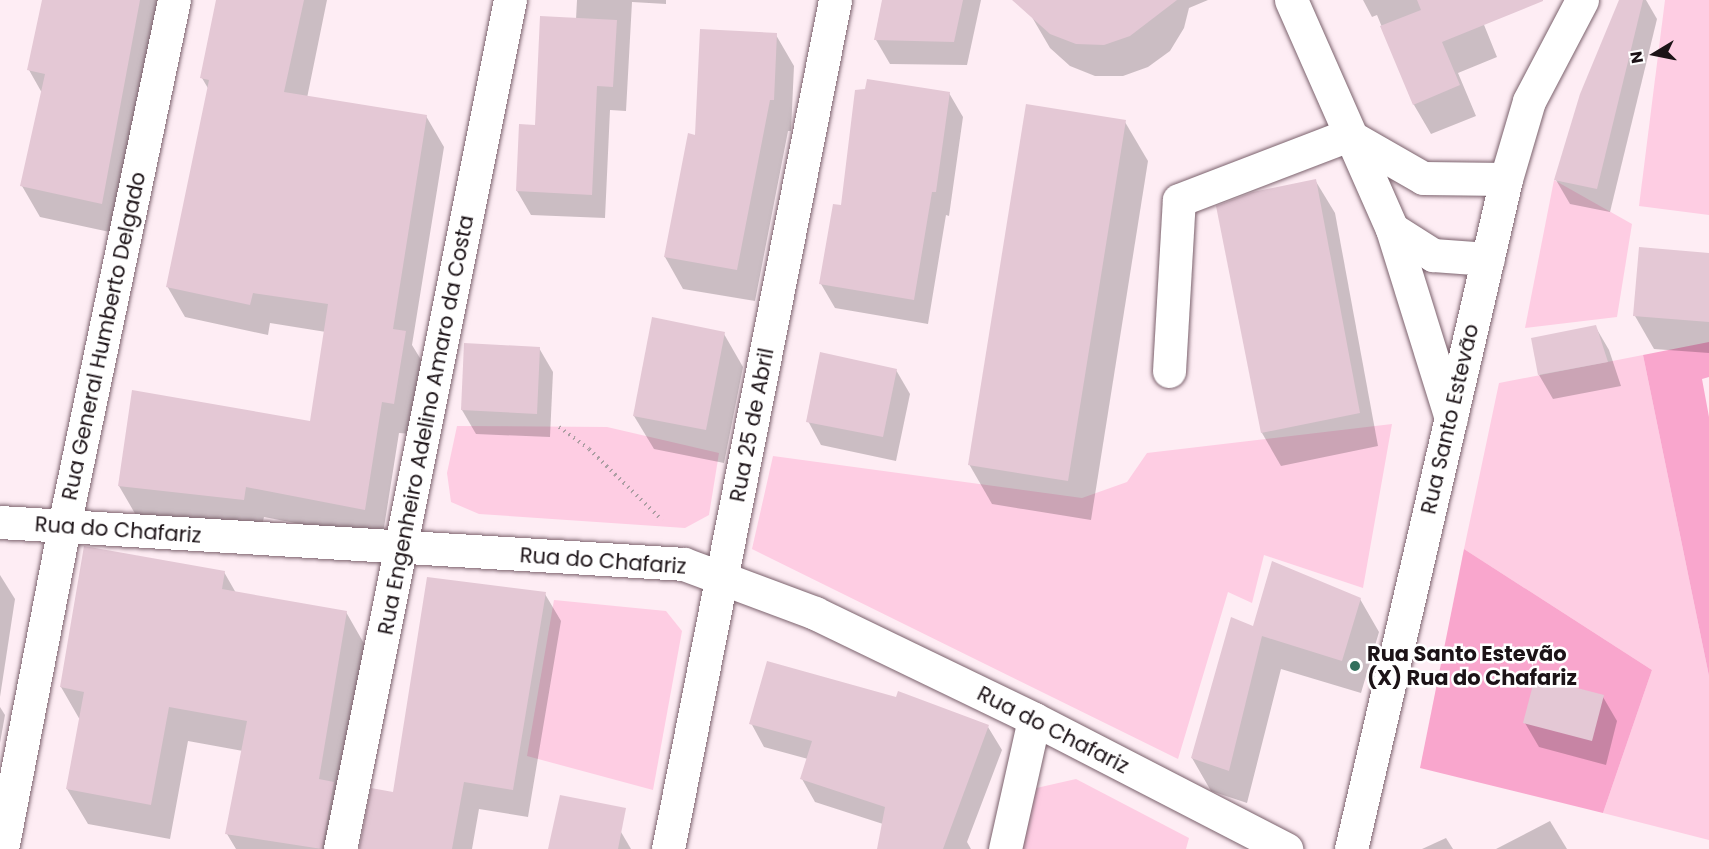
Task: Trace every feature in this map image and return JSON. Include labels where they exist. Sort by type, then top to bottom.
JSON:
[{"type":"street","name":"Rua General Humberto Delgado","points":[[2,849],[64,526],[174,0]]},
{"type":"street","name":"Rua Engenheiro Adelino Amaro da Costa","points":[[340,849],[510,0]]},
{"type":"street","name":"Rua 25 de Abril","points":[[668,849],[835,0]]},
{"type":"street","points":[[1291,0],[1348,135],[1392,229],[1451,418]]},
{"type":"street","name":"Rua Santo Estevão","points":[[1351,849],[1506,179],[1529,101],[1582,0]]},
{"type":"street","points":[[1348,135],[1423,178],[1506,179]]},
{"type":"street","points":[[1169,371],[1179,200],[1348,135]]},
{"type":"street","points":[[1392,229],[1433,255],[1488,259]]},
{"type":"street","name":"Rua do Chafariz","points":[[0,522],[684,564],[722,575],[815,613],[1034,719],[1286,849]]},
{"type":"street","points":[[1005,849],[1034,719]]},
{"type":"path","points":[[559,427],[589,450],[670,527],[681,541],[684,564]]},
{"type":"shaded area","points":[[1665,0],[1709,0],[1709,215],[1639,206]]},
{"type":"shaded area","points":[[1554,180],[1632,224],[1617,317],[1525,328]]},
{"type":"shaded area","points":[[1709,342],[1709,377],[1702,379],[1709,417],[1709,676],[1643,355]]},
{"type":"shaded area","points":[[1643,355],[1709,676],[1709,840],[1603,813],[1652,670],[1464,549],[1499,383]]},
{"type":"shaded area","points":[[1392,424],[1363,588],[1264,555],[1252,603],[1228,592],[1178,759],[752,549],[773,456],[1082,498],[1127,482],[1147,453]]},
{"type":"shaded area","points":[[457,426],[607,427],[719,453],[709,515],[685,528],[479,514],[451,502],[447,473]]},
{"type":"shaded area","points":[[1464,549],[1652,670],[1603,813],[1420,768]]},
{"type":"shaded area","points":[[554,600],[666,611],[682,631],[653,790],[527,756]]},
{"type":"shaded area","points":[[1076,779],[1189,838],[1186,849],[1022,849],[1032,789]]},
{"type":"building","points":[[42,0],[140,0],[102,204],[20,186],[45,74],[27,70]]},
{"type":"building","points":[[216,0],[304,0],[284,92],[427,115],[393,329],[406,331],[394,404],[382,402],[365,510],[246,487],[244,500],[118,486],[132,390],[310,421],[328,304],[253,293],[250,305],[166,287],[209,80],[200,78]]},
{"type":"building","points":[[882,0],[963,0],[954,42],[874,40]]},
{"type":"building","points":[[1012,0],[1177,0],[1130,36],[1104,45],[1076,44],[1050,34]]},
{"type":"building","points":[[1417,0],[1543,1],[1442,42],[1460,85],[1413,105],[1380,26],[1421,10]]},
{"type":"building","points":[[1619,0],[1643,0],[1597,189],[1554,180],[1580,94]]},
{"type":"building","points":[[540,16],[617,20],[613,87],[597,86],[592,195],[516,191],[519,124],[535,125]]},
{"type":"building","points":[[700,29],[777,33],[774,100],[770,100],[737,270],[664,257],[688,133],[695,135]]},
{"type":"building","points":[[867,79],[950,92],[936,192],[932,192],[914,300],[819,284],[833,204],[841,205],[855,90],[865,89]]},
{"type":"building","points":[[1026,104],[1126,120],[1068,481],[968,465]]},
{"type":"building","points":[[1316,179],[1360,413],[1261,433],[1216,206],[1253,192]]},
{"type":"building","points":[[1639,247],[1709,253],[1709,322],[1633,316]]},
{"type":"building","points":[[652,317],[725,332],[706,430],[633,416]]},
{"type":"building","points":[[1596,325],[1608,362],[1538,375],[1531,338]]},
{"type":"building","points":[[464,343],[540,347],[537,414],[461,410]]},
{"type":"building","points":[[820,352],[897,369],[883,437],[806,422]]},
{"type":"building","points":[[84,546],[225,571],[222,589],[347,611],[319,779],[334,782],[322,849],[225,834],[247,721],[169,707],[151,805],[66,789],[84,692],[60,687]]},
{"type":"building","points":[[1272,561],[1361,598],[1342,661],[1262,636],[1229,771],[1191,758],[1231,617],[1253,626]]},
{"type":"building","points":[[427,577],[546,592],[513,790],[464,782],[452,849],[359,849],[371,788],[393,792]]},
{"type":"building","points":[[767,661],[896,697],[898,691],[989,725],[943,849],[877,849],[885,807],[800,779],[812,741],[749,724]]},
{"type":"building","points":[[1535,677],[1604,695],[1592,741],[1523,723]]},
{"type":"building","points":[[560,795],[626,808],[618,849],[548,849]]},
{"type":"place","name":"Rua Santo Estevão (X) Rua do Chafariz","points":[[1355,666]]}]
